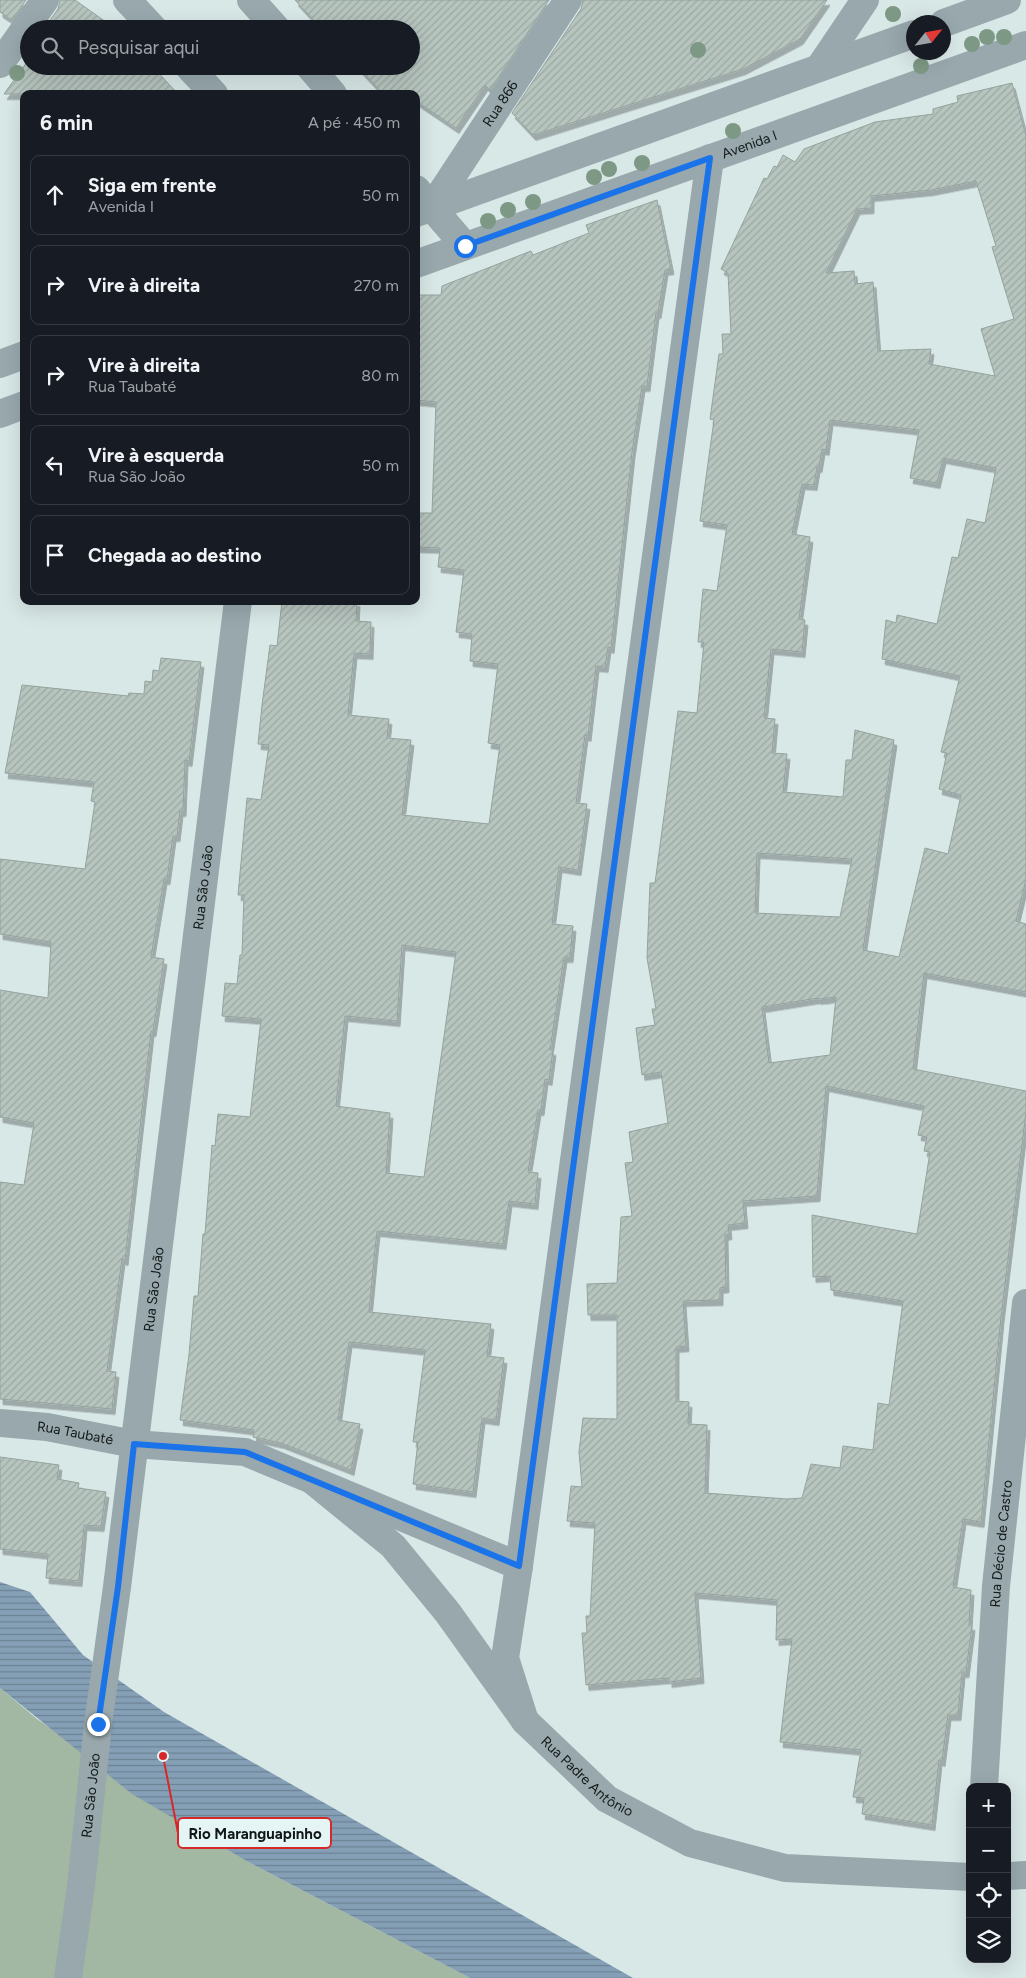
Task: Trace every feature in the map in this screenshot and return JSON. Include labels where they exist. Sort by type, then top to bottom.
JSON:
[{"type":"street","points":[[31,20],[45,0]]},
{"type":"street","points":[[127,0],[146,20]]},
{"type":"street","name":"Rua 866","points":[[422,203],[568,0]]},
{"type":"street","points":[[819,68],[865,0]]},
{"type":"street","points":[[951,20],[1007,0]]},
{"type":"street","points":[[0,64],[20,36]]},
{"type":"street","points":[[465,246],[422,203],[906,37]]},
{"type":"street","name":"Avenida I","points":[[420,263],[1026,45]]},
{"type":"street","points":[[196,75],[210,90]]},
{"type":"street","points":[[317,75],[330,90]]},
{"type":"street","points":[[525,1721],[505,1658],[710,158]]},
{"type":"street","points":[[0,364],[20,356]]},
{"type":"street","points":[[0,414],[20,407]]},
{"type":"street","name":"Rua São João","points":[[68,1978],[81,1886],[98,1724],[118,1587],[238,605]]},
{"type":"street","name":"Rua Décio de Castro","points":[[984,1783],[996,1586],[1026,1303]]},
{"type":"street","name":"Rua Taubaté","points":[[0,1423],[47,1427],[134,1444],[245,1452],[519,1566]]},
{"type":"street","name":"Rua Padre Antônio","points":[[313,1481],[393,1546],[448,1613],[525,1721],[606,1799],[690,1843],[785,1868],[966,1877]]},
{"type":"street","points":[[1011,1876],[1026,1875]]},
{"type":"green space","points":[[0,1688],[37,1719],[252,1864],[470,1978],[0,1978]]},
{"type":"water","points":[[0,1582],[30,1592],[83,1655],[164,1712],[633,1978],[470,1978],[252,1864],[132,1794],[0,1688]]},
{"type":"building","points":[[0,0],[26,0],[12,20],[0,12]]},
{"type":"building","points":[[60,0],[75,0],[103,20],[50,20],[58,9]]},
{"type":"building","points":[[295,0],[549,0],[490,90],[485,85],[456,128],[420,104],[420,90],[379,90],[365,75],[420,75],[420,20],[314,20]]},
{"type":"building","points":[[583,0],[827,0],[800,39],[743,69],[533,135],[512,113],[581,9]]},
{"type":"building","points":[[20,72],[20,75],[160,75],[174,90],[20,90],[20,94],[4,94]]},
{"type":"building","points":[[1012,83],[1026,136],[1026,879],[1016,921],[1026,924],[1026,992],[924,973],[913,1069],[1026,1091],[1026,1112],[1001,1317],[981,1522],[963,1519],[953,1587],[971,1590],[969,1625],[972,1625],[966,1672],[962,1672],[958,1715],[948,1715],[942,1761],[939,1760],[932,1825],[862,1814],[864,1798],[853,1797],[861,1750],[780,1742],[792,1639],[776,1640],[777,1600],[695,1593],[701,1678],[669,1682],[669,1678],[586,1685],[582,1633],[587,1633],[586,1616],[590,1616],[595,1523],[567,1521],[571,1486],[582,1487],[579,1452],[583,1418],[617,1419],[617,1315],[588,1315],[587,1284],[617,1283],[621,1217],[632,1216],[625,1163],[633,1162],[629,1132],[668,1123],[661,1072],[642,1075],[636,1028],[655,1025],[652,1009],[656,1009],[647,958],[650,883],[655,883],[678,711],[697,713],[704,642],[698,642],[703,589],[717,591],[727,525],[700,521],[714,420],[710,419],[719,354],[723,354],[722,334],[731,334],[728,273],[721,269],[764,178],[767,179],[774,166],[777,167],[783,155],[795,162],[804,149],[875,122],[933,114],[933,109],[958,102],[957,96]],"holes":[[[976,181],[996,246],[992,247],[1014,319],[981,329],[995,376],[929,364],[931,349],[878,351],[873,282],[855,284],[854,271],[826,273],[857,209],[871,208],[871,196],[931,190]],[[830,420],[919,430],[910,478],[937,483],[943,458],[996,468],[985,523],[967,519],[958,558],[952,557],[937,624],[897,615],[896,623],[886,620],[882,659],[960,676],[941,752],[947,753],[939,789],[961,795],[948,854],[925,848],[899,957],[863,950],[894,740],[855,730],[852,760],[846,760],[843,797],[783,792],[787,754],[772,753],[775,719],[764,718],[771,649],[802,652],[805,620],[799,619],[810,537],[792,534],[802,484],[814,485],[822,449],[826,450]],[[757,853],[852,859],[840,917],[755,913]],[[836,997],[830,1055],[769,1063],[762,1007]],[[826,1086],[924,1106],[918,1135],[927,1137],[924,1151],[930,1152],[917,1234],[812,1215],[813,1277],[830,1276],[831,1290],[903,1301],[889,1405],[878,1403],[873,1450],[843,1446],[840,1468],[811,1464],[802,1498],[787,1499],[705,1493],[707,1425],[688,1424],[689,1402],[676,1401],[676,1347],[686,1346],[683,1301],[720,1300],[720,1288],[726,1287],[725,1235],[729,1234],[728,1225],[745,1223],[743,1201],[817,1196]]]},
{"type":"building","points":[[657,200],[671,269],[665,270],[658,313],[656,313],[647,386],[642,386],[632,452],[611,648],[608,647],[605,667],[596,666],[588,736],[585,735],[576,803],[587,804],[578,870],[559,867],[552,924],[573,926],[570,957],[564,957],[550,1050],[553,1050],[549,1080],[545,1079],[541,1110],[538,1110],[528,1172],[538,1173],[535,1204],[509,1201],[503,1244],[377,1231],[369,1312],[491,1324],[487,1356],[504,1358],[496,1420],[482,1418],[473,1492],[413,1484],[418,1442],[413,1442],[425,1350],[349,1342],[338,1420],[360,1424],[351,1470],[281,1443],[253,1437],[254,1430],[180,1420],[189,1355],[194,1296],[198,1296],[212,1145],[215,1146],[218,1114],[250,1117],[261,1019],[222,1016],[225,983],[237,984],[240,955],[242,955],[244,895],[238,895],[247,798],[261,800],[269,745],[258,744],[262,705],[270,645],[277,646],[282,605],[357,605],[356,621],[371,622],[370,654],[354,653],[348,715],[389,719],[387,738],[411,740],[402,815],[489,824],[500,745],[488,743],[498,664],[470,661],[472,634],[456,632],[464,570],[438,567],[440,548],[420,547],[420,513],[432,513],[436,402],[420,400],[420,295],[441,295],[442,286],[531,251],[533,255],[589,233],[586,225]],"holes":[[[402,945],[456,952],[424,1177],[386,1173],[390,1113],[336,1106],[345,1016],[397,1021]]]},
{"type":"building","points":[[161,658],[201,662],[189,761],[185,760],[183,811],[180,811],[177,836],[173,836],[167,879],[164,879],[151,957],[164,959],[153,1031],[151,1031],[125,1260],[122,1259],[107,1371],[116,1372],[112,1409],[0,1399],[0,1182],[24,1185],[34,1123],[0,1117],[0,990],[48,998],[51,942],[0,934],[0,859],[85,869],[95,802],[91,801],[94,782],[5,773],[22,685],[128,696],[129,693],[144,694],[145,681],[152,682],[153,670],[159,671]]},
{"type":"building","points":[[0,1457],[59,1465],[57,1479],[79,1483],[78,1488],[106,1492],[101,1526],[84,1525],[79,1581],[46,1578],[48,1554],[0,1549]]},
{"type":"place","name":"Rio Maranguapinho","points":[[163,1756]]},
{"type":"route","points":[[98,1724],[118,1587],[134,1444],[245,1452],[519,1566],[710,158],[465,246]]}]
